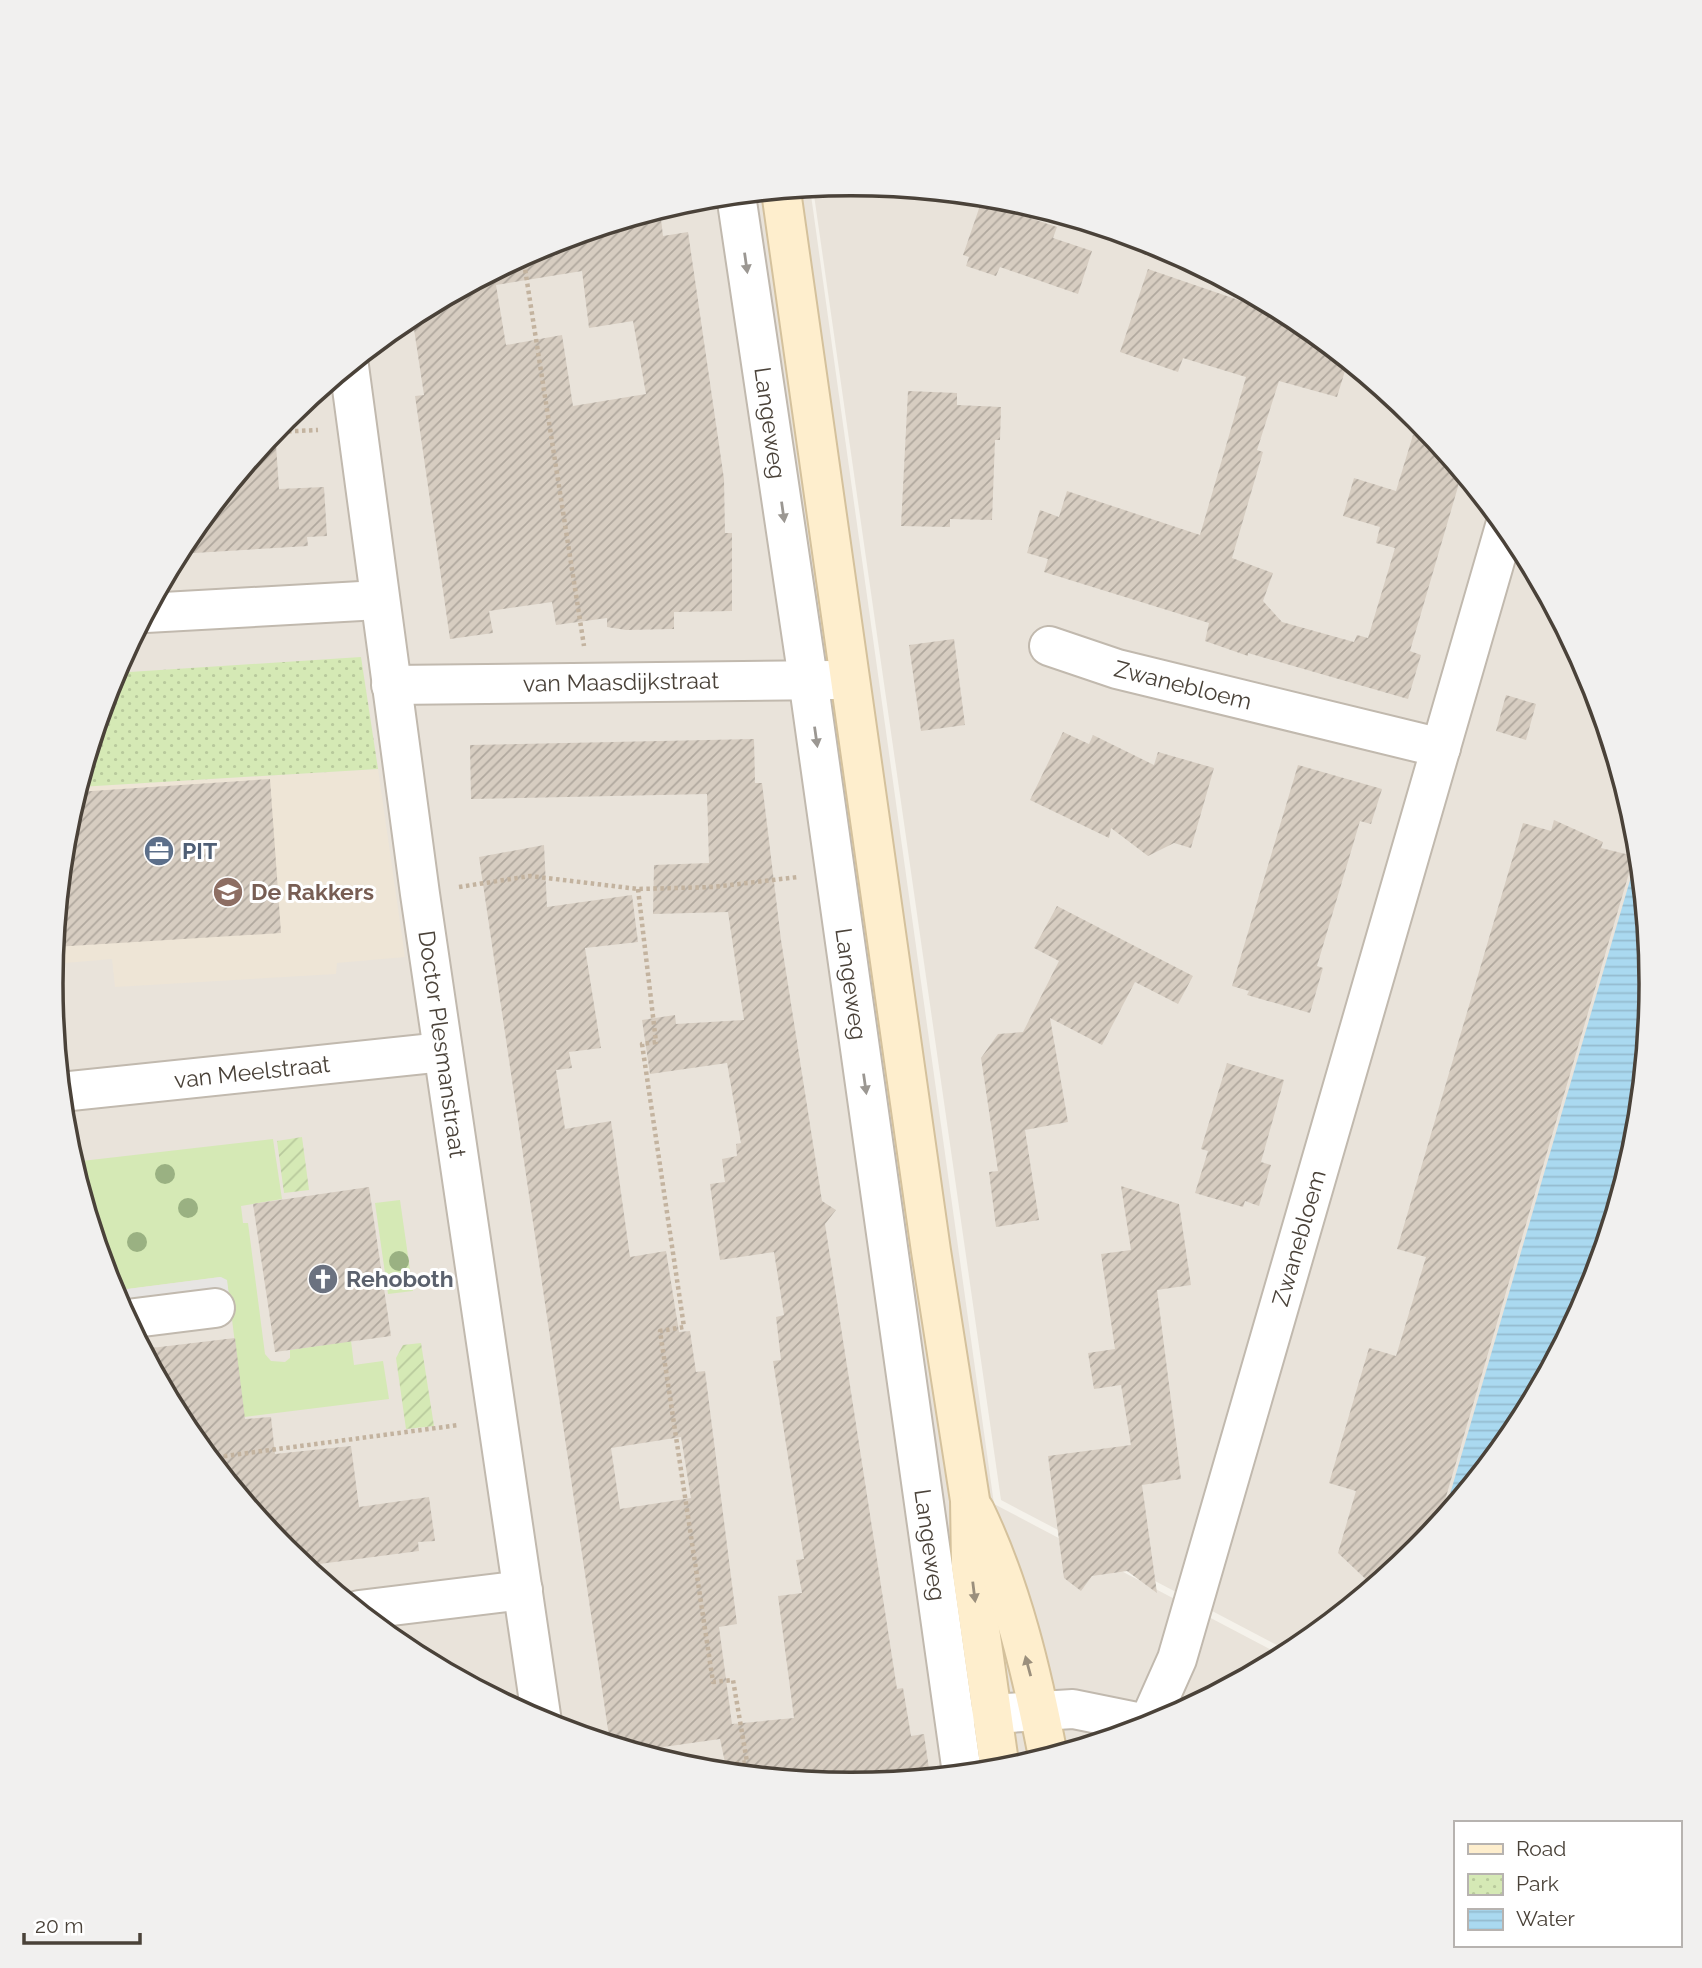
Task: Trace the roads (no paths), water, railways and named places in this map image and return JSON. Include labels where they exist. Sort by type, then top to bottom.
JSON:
[{"type":"main road","name":"Langeweg","points":[[782,200],[931,1251],[970,1500],[971,1566],[998,1758]]},
{"type":"main road","name":"Langeweg","points":[[970,1500],[999,1562],[1040,1711],[1046,1747]]},
{"type":"street","name":"Langeweg","points":[[737,205],[808,679],[961,1764]]},
{"type":"street","name":"Doctor Plesmanstraat","points":[[350,376],[390,685],[540,1708]]},
{"type":"street","name":"Zwanebloem","points":[[1156,1711],[1177,1659],[1501,539]]},
{"type":"street","points":[[157,612],[379,600]]},
{"type":"street","name":"Zwanebloem","points":[[1049,646],[1117,669],[1441,748]]},
{"type":"street","name":"van Maasdijkstraat","points":[[390,685],[808,679],[851,681]]},
{"type":"street","name":"van Meelstraat","points":[[71,1091],[443,1052]]},
{"type":"street","points":[[137,1318],[215,1308]]},
{"type":"street","points":[[371,1609],[523,1590]]},
{"type":"street","points":[[991,1714],[1073,1709],[1129,1721]]},
{"type":"water","points":[[1631,876],[1639,984],[1637,1036],[1624,1138],[1612,1188],[1579,1286],[1558,1333],[1506,1422],[1449,1496]]},
{"type":"place","name":"PIT","points":[[159,851]]},
{"type":"place","name":"De Rakkers","points":[[228,892]]},
{"type":"place","name":"Rehoboth","points":[[323,1279]]}]
